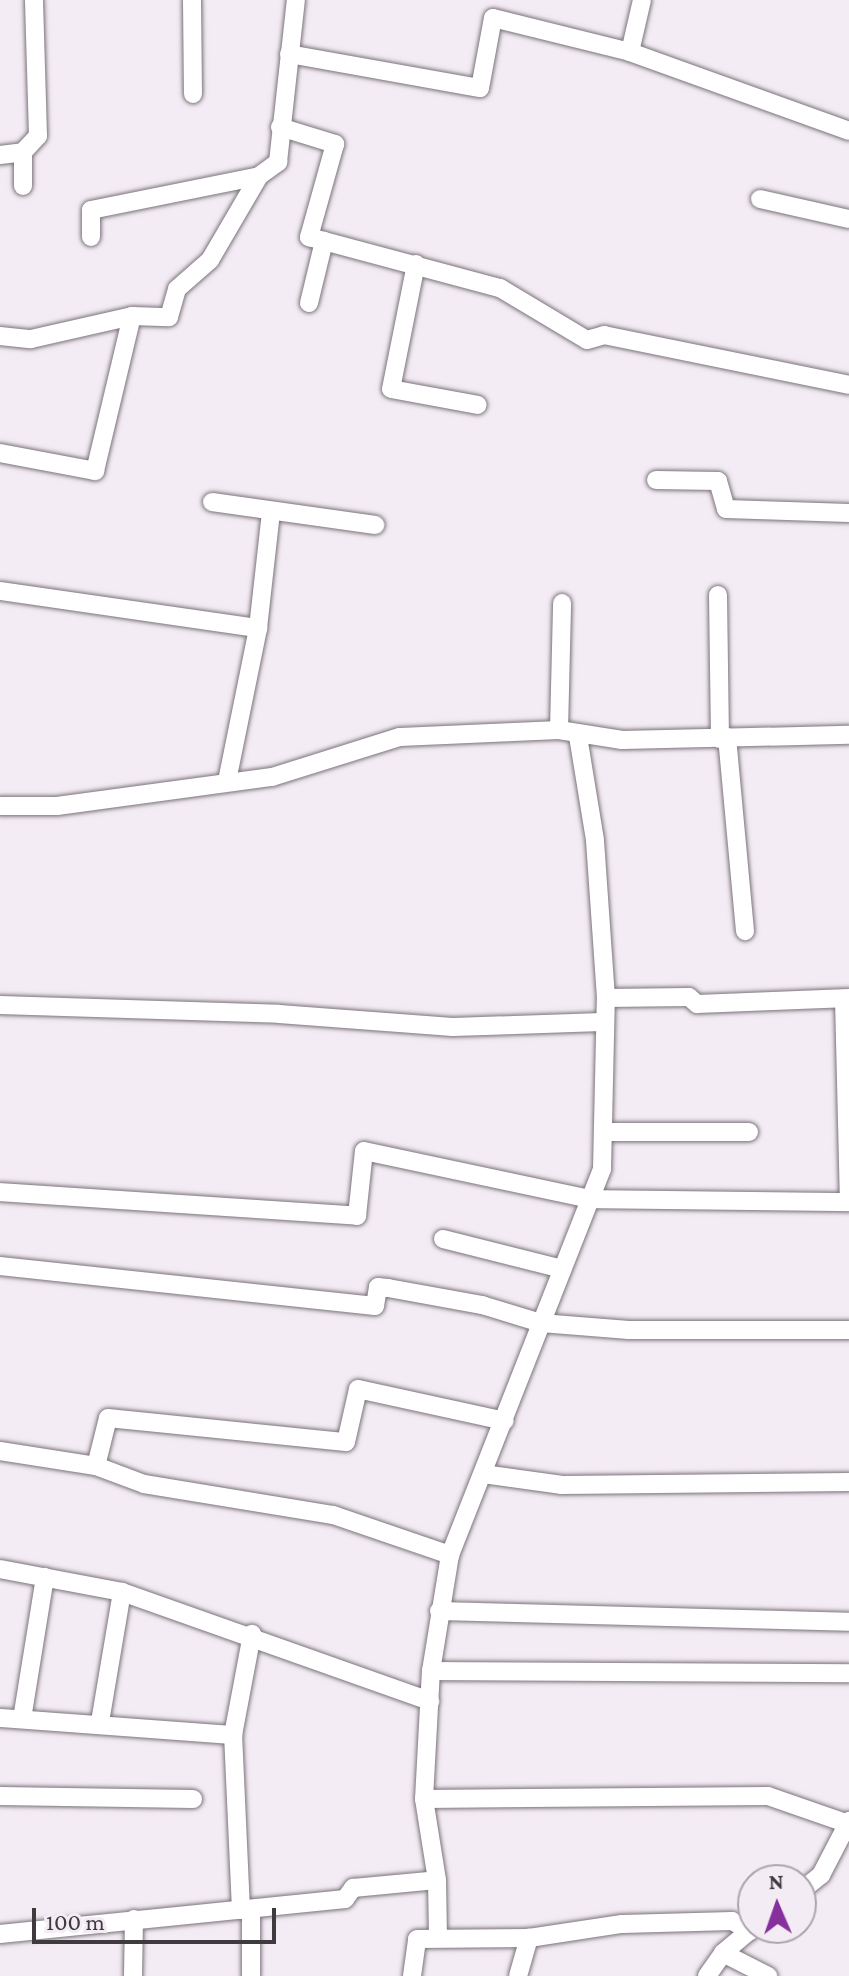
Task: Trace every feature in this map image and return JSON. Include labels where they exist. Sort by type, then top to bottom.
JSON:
[{"type":"street","points":[[0,155],[23,152],[38,136],[34,0]]},
{"type":"street","points":[[192,0],[193,94]]},
{"type":"street","points":[[0,336],[31,339],[132,316],[169,317],[177,289],[210,260],[259,176],[278,162],[296,0]]},
{"type":"street","points":[[630,52],[642,0]]},
{"type":"street","points":[[289,54],[480,88],[493,18],[630,52],[849,131]]},
{"type":"street","points":[[280,127],[335,144],[308,232],[324,241],[416,264],[518,296],[587,340],[604,335],[849,385]]},
{"type":"street","points":[[23,152],[23,186]]},
{"type":"street","points":[[91,237],[91,210],[259,176]]},
{"type":"street","points":[[760,199],[849,219]]},
{"type":"street","points":[[309,303],[324,241]]},
{"type":"street","points":[[416,264],[391,389],[478,405]]},
{"type":"street","points":[[0,453],[95,471],[132,316]]},
{"type":"street","points":[[656,480],[718,481],[726,509],[849,513]]},
{"type":"street","points":[[212,502],[375,525]]},
{"type":"street","points":[[227,781],[258,628],[271,512]]},
{"type":"street","points":[[0,591],[258,628]]},
{"type":"street","points":[[718,595],[723,738],[745,931]]},
{"type":"street","points":[[559,730],[562,603]]},
{"type":"street","points":[[0,806],[57,806],[272,777],[400,737],[559,730],[578,736],[723,738],[849,735]]},
{"type":"street","points":[[438,1937],[437,1880],[424,1799],[431,1671],[450,1555],[602,1169],[606,1132],[602,1022],[606,998],[595,840],[578,736]]},
{"type":"street","points":[[0,1192],[357,1216],[364,1151],[590,1199],[849,1202],[846,999],[697,1004],[689,997],[606,998]]},
{"type":"street","points":[[0,1005],[279,1014],[453,1027],[602,1022]]},
{"type":"street","points":[[606,1132],[749,1132]]},
{"type":"street","points":[[443,1239],[562,1269]]},
{"type":"street","points":[[0,1266],[375,1306],[378,1287],[388,1288],[482,1305],[541,1323],[629,1330],[849,1330]]},
{"type":"street","points":[[96,1466],[108,1418],[346,1442],[358,1389],[505,1421]]},
{"type":"street","points":[[0,1451],[96,1466],[144,1484],[333,1515],[450,1555]]},
{"type":"street","points":[[483,1474],[562,1485],[849,1482]]},
{"type":"street","points":[[0,1569],[122,1592],[252,1634],[331,1669],[430,1701]]},
{"type":"street","points":[[22,1719],[45,1577]]},
{"type":"street","points":[[100,1722],[122,1592]]},
{"type":"street","points":[[439,1611],[849,1622]]},
{"type":"street","points":[[251,1976],[233,1735],[252,1634]]},
{"type":"street","points":[[431,1671],[849,1673]]},
{"type":"street","points":[[0,1718],[100,1722],[233,1735]]},
{"type":"street","points":[[0,1796],[193,1799]]},
{"type":"street","points":[[424,1799],[768,1796],[848,1822],[817,1878]]},
{"type":"street","points":[[0,1934],[345,1899],[353,1888],[437,1880]]},
{"type":"street","points":[[133,1976],[134,1919]]},
{"type":"street","points":[[412,1976],[417,1939],[529,1938],[622,1924],[737,1923]]},
{"type":"street","points":[[518,1976],[529,1938]]},
{"type":"street","points":[[707,1976],[723,1953],[737,1941]]},
{"type":"street","points":[[723,1953],[768,1976]]}]
